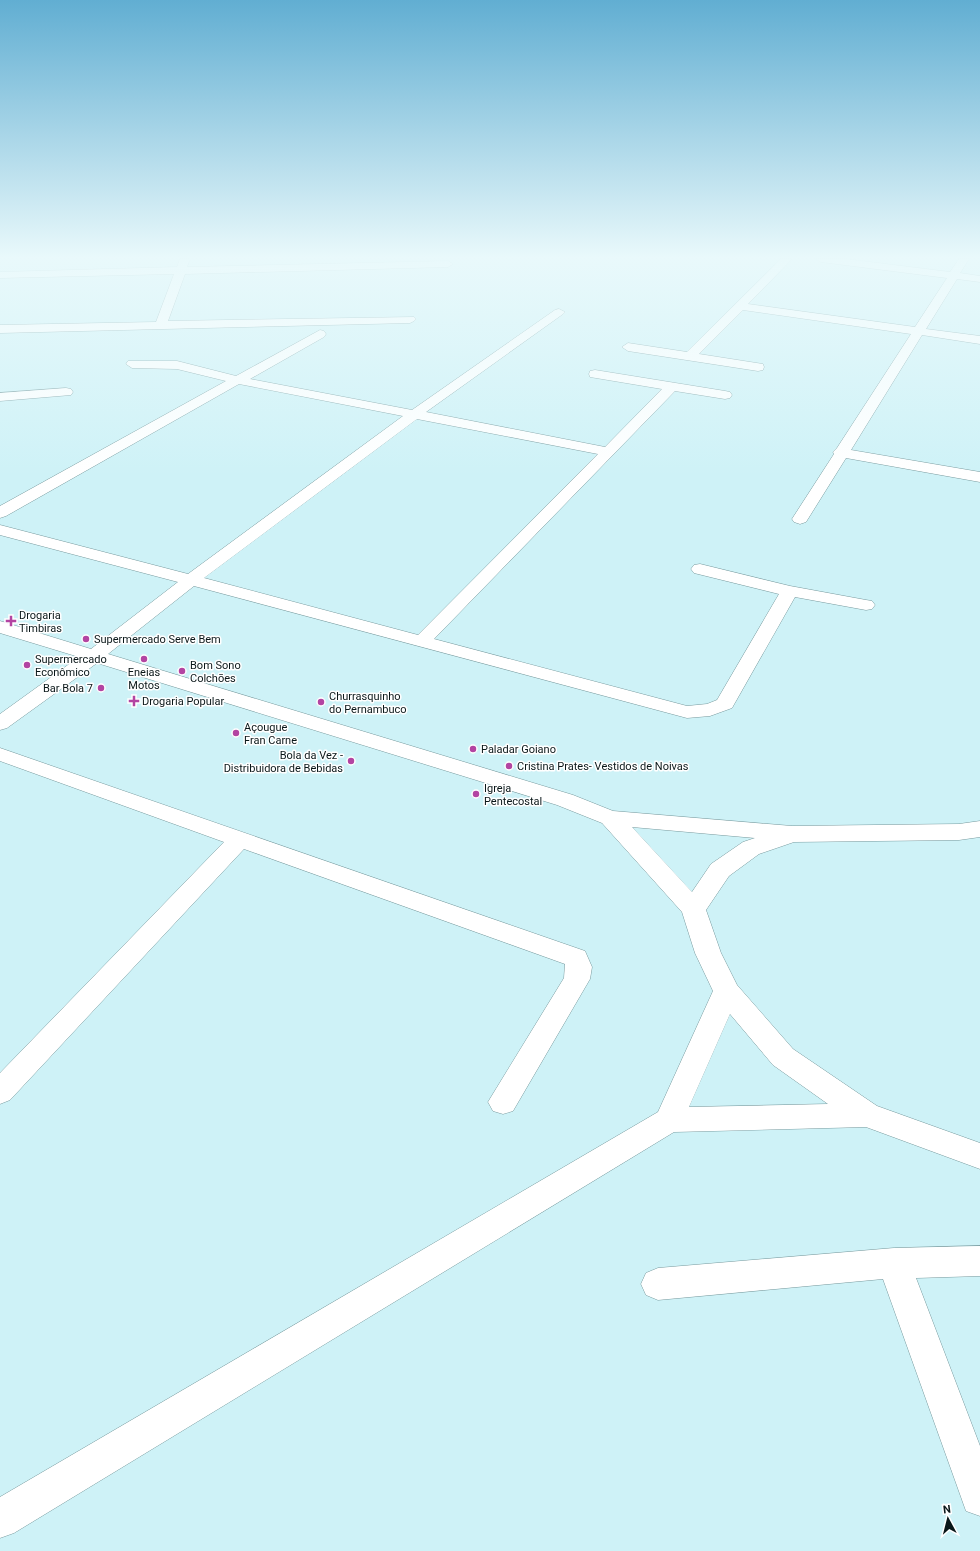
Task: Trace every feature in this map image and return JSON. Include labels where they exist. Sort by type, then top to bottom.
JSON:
[{"type":"street","points":[[0,724],[95,655],[192,579],[415,414],[532,331]]},
{"type":"street","points":[[690,356],[714,331]]},
{"type":"street","points":[[800,519],[840,452],[917,331]]},
{"type":"street","points":[[920,331],[980,340]]},
{"type":"street","points":[[0,513],[320,334]]},
{"type":"street","points":[[628,347],[758,367]]},
{"type":"street","points":[[132,364],[177,365],[237,380],[609,452]]},
{"type":"street","points":[[595,374],[725,395]]},
{"type":"street","points":[[421,642],[672,387]]},
{"type":"street","points":[[0,397],[66,392]]},
{"type":"street","points":[[840,452],[980,477]]},
{"type":"street","points":[[0,530],[192,579],[421,642],[688,712],[710,710],[725,704],[790,591]]},
{"type":"street","points":[[700,569],[790,591],[866,605]]},
{"type":"street","points":[[0,627],[565,800],[610,818],[792,834],[959,832],[980,829]]},
{"type":"street","points":[[0,754],[576,958],[580,968],[577,979],[503,1102]]},
{"type":"street","points":[[610,818],[693,909],[708,953],[726,991],[783,1056],[867,1115],[980,1156]]},
{"type":"street","points":[[693,909],[720,870],[751,848],[792,834]]},
{"type":"street","points":[[0,1092],[240,839]]},
{"type":"street","points":[[669,1120],[726,991]]},
{"type":"street","points":[[0,1520],[669,1120],[867,1115]]},
{"type":"street","points":[[658,1284],[894,1263],[980,1261]]},
{"type":"street","points":[[894,1263],[980,1497]]},
{"type":"place","name":"Drogaria Timbiras","points":[[11,621]]},
{"type":"place","name":"Supermercado Serve Bem","points":[[86,639]]},
{"type":"place","name":"Eneias Motos","points":[[144,659]]},
{"type":"place","name":"Supermercado Econômico","points":[[27,665]]},
{"type":"place","name":"Bom Sono Colchões","points":[[182,671]]},
{"type":"place","name":"Bar Bola 7","points":[[101,688]]},
{"type":"place","name":"Drogaria Popular","points":[[134,701]]},
{"type":"place","name":"Churrasquinho do Pernambuco","points":[[321,702]]},
{"type":"place","name":"Açougue Fran Carne","points":[[236,733]]},
{"type":"place","name":"Paladar Goiano","points":[[473,749]]},
{"type":"place","name":"Bola da Vez - Distribuidora de Bebidas","points":[[351,761]]},
{"type":"place","name":"Cristina Prates- Vestidos de Noivas","points":[[509,766]]},
{"type":"place","name":"Igreja Pentecostal","points":[[476,794]]}]
